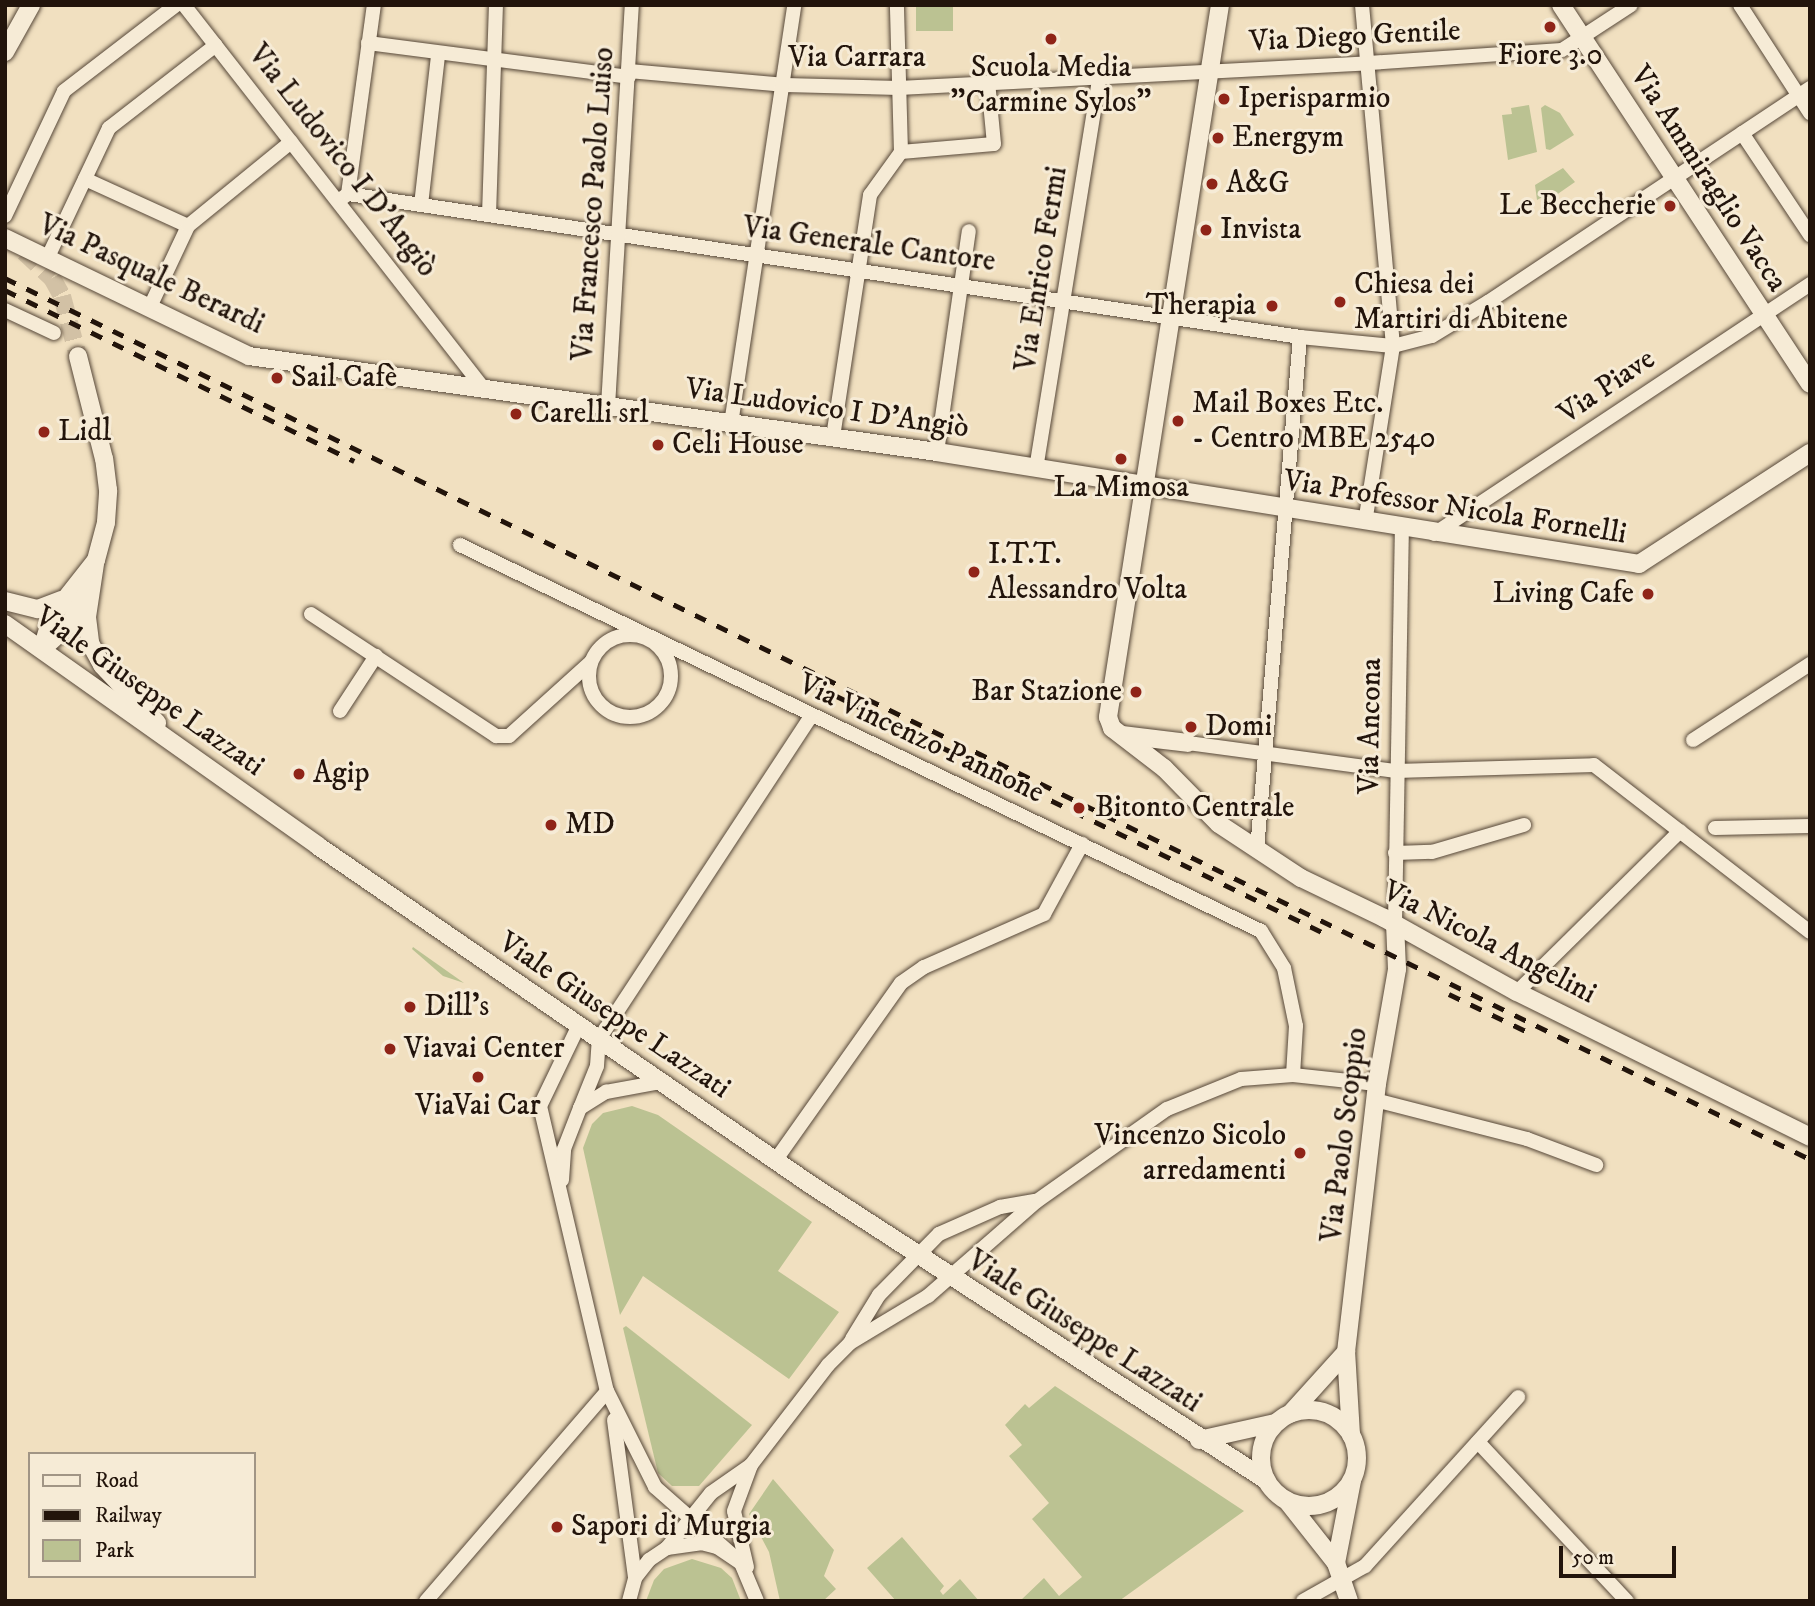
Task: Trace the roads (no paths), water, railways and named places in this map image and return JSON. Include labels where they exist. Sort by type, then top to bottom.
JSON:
[{"type":"street","points":[[5,52],[31,5]]},
{"type":"street","points":[[5,216],[64,91],[176,5]]},
{"type":"street","name":"Via Ludovico I D'Angiò","points":[[184,5],[291,142],[343,198],[483,388],[937,452],[1143,488]]},
{"type":"street","points":[[343,198],[374,5]]},
{"type":"street","points":[[489,215],[496,5]]},
{"type":"street","name":"Via Francesco Paolo Luiso","points":[[608,406],[632,5]]},
{"type":"street","points":[[732,424],[756,255],[785,85],[794,5]]},
{"type":"street","points":[[833,437],[870,195],[901,152],[897,5]]},
{"type":"street","points":[[1143,488],[1212,71],[1220,5]]},
{"type":"street","points":[[1362,5],[1394,346],[1365,522]]},
{"type":"street","name":"Via Ammiraglio Vacca","points":[[1561,5],[1672,179],[1810,384]]},
{"type":"street","name":"Via Diego Gentile","points":[[1212,71],[1369,64],[1556,51],[1583,40],[1631,5]]},
{"type":"street","points":[[1740,5],[1804,92],[1810,113]]},
{"type":"street","name":"Via Carrara","points":[[368,43],[493,62],[785,85],[899,88],[1212,71]]},
{"type":"street","points":[[47,260],[109,128],[216,45]]},
{"type":"street","points":[[421,205],[438,55]]},
{"type":"street","name":"Via Enrico Fermi","points":[[1036,469],[1100,76]]},
{"type":"street","points":[[901,152],[994,144],[988,82]]},
{"type":"street","points":[[1394,346],[1432,336],[1465,316],[1804,92]]},
{"type":"street","points":[[1742,133],[1810,235]]},
{"type":"street","points":[[149,309],[188,226],[291,142]]},
{"type":"street","points":[[85,178],[188,226]]},
{"type":"street","name":"Via Generale Cantore","points":[[343,198],[421,205],[1300,337],[1394,346]]},
{"type":"street","points":[[937,452],[969,231]]},
{"type":"street","name":"Via Pasquale Berardi","points":[[5,238],[249,356],[483,388]]},
{"type":"street","name":"Via Piave","points":[[1434,534],[1810,285]]},
{"type":"street","points":[[5,310],[54,333]]},
{"type":"street","points":[[1257,850],[1300,337]]},
{"type":"street","points":[[78,356],[108,489],[86,617],[90,643],[102,665],[184,751]]},
{"type":"street","name":"Via Professor Nicola Fornelli","points":[[1143,488],[1639,564],[1810,453]]},
{"type":"street","name":"Via Nicola Angelini","points":[[1143,488],[1108,717],[1120,734],[1164,768],[1219,824],[1301,878],[1395,924],[1517,992],[1810,1136]]},
{"type":"street","name":"Via Ancona","points":[[1395,924],[1402,529]]},
{"type":"street","name":"Via Vincenzo Pannone","points":[[460,545],[1261,931],[1284,968],[1296,1026],[1293,1075]]},
{"type":"street","points":[[42,649],[46,626],[96,560]]},
{"type":"street","points":[[42,649],[60,635],[82,606],[96,560]]},
{"type":"street","points":[[5,601],[38,609],[69,597]]},
{"type":"street","points":[[311,614],[496,736],[509,736],[591,662],[607,642],[618,636],[647,637],[666,657],[670,677],[665,697],[643,715],[631,717],[606,709],[591,688],[591,662]]},
{"type":"street","name":"Viale Giuseppe Lazzati","points":[[5,624],[775,1161],[1199,1440],[1266,1480]]},
{"type":"street","points":[[340,711],[376,656]]},
{"type":"street","points":[[1693,740],[1810,664]]},
{"type":"street","points":[[562,1185],[564,1149],[597,1066],[598,1039],[811,716]]},
{"type":"street","points":[[1120,734],[1396,771],[1594,765],[1810,932]]},
{"type":"street","points":[[1164,768],[1188,743]]},
{"type":"street","points":[[1395,853],[1432,852],[1524,825]]},
{"type":"street","points":[[1715,828],[1810,825]]},
{"type":"street","points":[[1517,992],[1680,831]]},
{"type":"street","points":[[775,1161],[901,982],[924,967],[1020,928],[1044,914],[1082,844]]},
{"type":"street","name":"Via Paolo Scoppio","points":[[1351,1435],[1346,1352],[1376,1092],[1397,969],[1395,924]]},
{"type":"street","points":[[579,1025],[540,1106],[546,1142],[562,1185],[607,1391],[645,1474],[664,1498],[732,1555],[748,1573]]},
{"type":"street","points":[[757,1601],[734,1511],[751,1465],[828,1365],[850,1343],[950,1278],[1037,1201],[1167,1109],[1241,1079],[1293,1075],[1376,1092],[1527,1139],[1597,1165]]},
{"type":"street","points":[[580,1108],[606,1092],[661,1082]]},
{"type":"street","points":[[850,1343],[879,1294],[939,1234],[969,1219],[1037,1201]]},
{"type":"street","points":[[1346,1352],[1283,1419],[1261,1450],[1266,1480],[1287,1501],[1339,1572],[1349,1601]]},
{"type":"street","points":[[426,1601],[607,1391]]},
{"type":"street","points":[[1303,1601],[1339,1572],[1365,1566],[1518,1398]]},
{"type":"street","points":[[613,1408],[635,1578],[629,1601]]},
{"type":"street","points":[[1199,1440],[1311,1410],[1331,1415],[1351,1435],[1357,1464],[1339,1572]]},
{"type":"street","points":[[1478,1442],[1627,1601]]},
{"type":"street","points":[[635,1578],[649,1560],[667,1548],[689,1517],[711,1493],[751,1465]]},
{"type":"street","points":[[1287,1501],[1317,1506],[1332,1501],[1353,1478]]},
{"type":"street","points":[[667,1548],[701,1543],[732,1555]]},
{"type":"tunnel","points":[[24,252],[52,278],[62,296],[78,356]]},
{"type":"railway","points":[[5,278],[1810,1159]]},
{"type":"railway","points":[[5,290],[354,461]]},
{"type":"railway","points":[[814,685],[1330,936]]},
{"type":"railway","points":[[1449,994],[1528,1032]]},
{"type":"place","name":"Fiore 3.0","points":[[1550,27]]},
{"type":"place","name":"Scuola Media \"Carmine Sylos\"","points":[[1051,39]]},
{"type":"place","name":"Iperisparmio","points":[[1224,99]]},
{"type":"place","name":"Energym","points":[[1218,138]]},
{"type":"place","name":"A&G","points":[[1212,184]]},
{"type":"place","name":"Le Beccherie","points":[[1670,206]]},
{"type":"place","name":"Invista","points":[[1206,230]]},
{"type":"place","name":"Chiesa dei Martiri di Abitene","points":[[1340,302]]},
{"type":"place","name":"Therapia","points":[[1272,306]]},
{"type":"place","name":"Sail Cafè","points":[[277,378]]},
{"type":"place","name":"Carelli srl","points":[[516,414]]},
{"type":"place","name":"Mail Boxes Etc. - Centro MBE 2540","points":[[1178,421]]},
{"type":"place","name":"Lidl","points":[[44,432]]},
{"type":"place","name":"Celi House","points":[[658,445]]},
{"type":"place","name":"La Mimosa","points":[[1121,459]]},
{"type":"place","name":"I.T.T. Alessandro Volta","points":[[974,572]]},
{"type":"place","name":"Living Cafe","points":[[1648,594]]},
{"type":"place","name":"Bar Stazione","points":[[1136,692]]},
{"type":"place","name":"Domi","points":[[1191,727]]},
{"type":"place","name":"Agip","points":[[299,774]]},
{"type":"place","name":"Bitonto Centrale","points":[[1079,808]]},
{"type":"place","name":"MD","points":[[551,825]]},
{"type":"place","name":"Dill's","points":[[410,1007]]},
{"type":"place","name":"Viavai Center","points":[[390,1049]]},
{"type":"place","name":"ViaVai Car","points":[[478,1077]]},
{"type":"place","name":"Vincenzo Sicolo arredamenti","points":[[1300,1153]]},
{"type":"place","name":"Sapori di Murgia","points":[[557,1527]]}]
